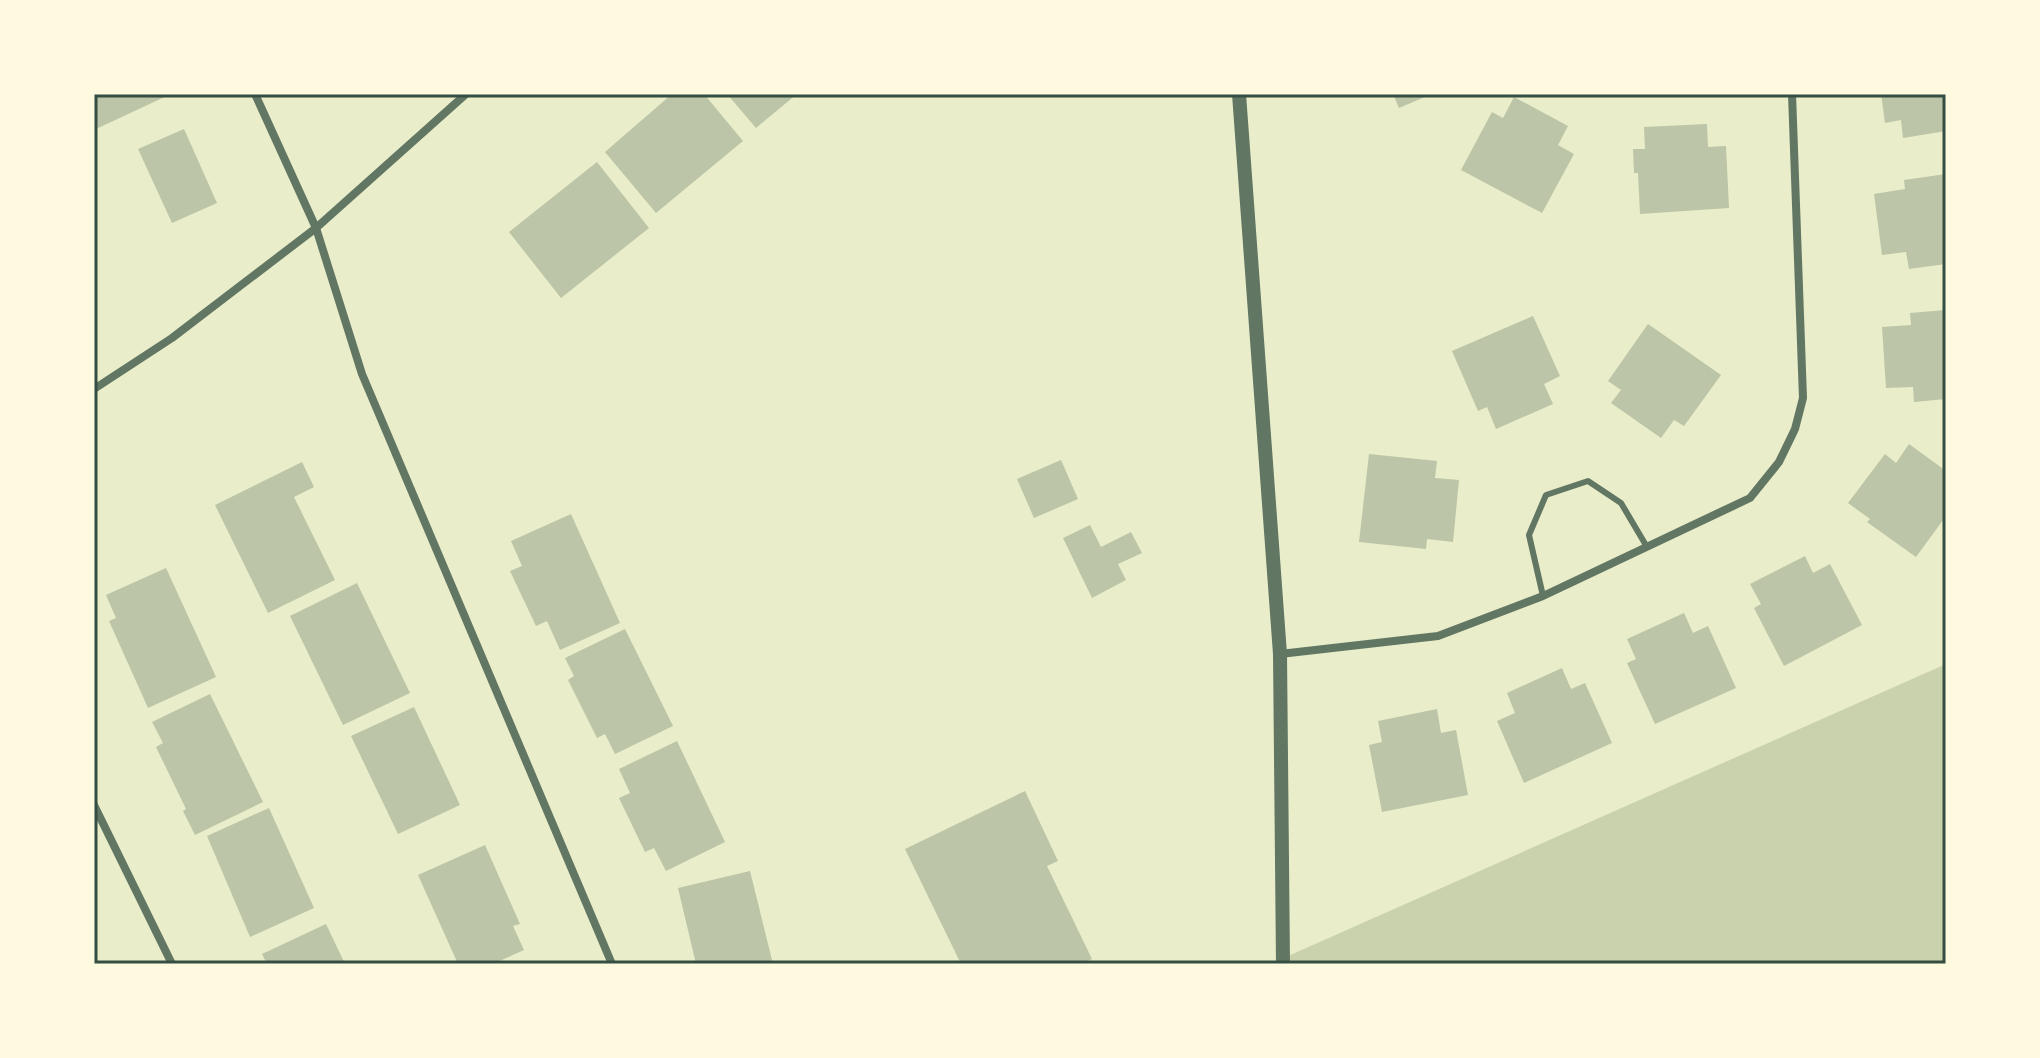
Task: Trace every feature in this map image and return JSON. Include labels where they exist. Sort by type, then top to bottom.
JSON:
[{"type":"street","points":[[255,94],[316,228],[362,374],[612,964]]},
{"type":"street","points":[[94,389],[172,338],[316,228],[466,94]]},
{"type":"street","points":[[1239,94],[1280,654],[1283,964]]},
{"type":"street","points":[[1280,654],[1438,636],[1543,596],[1750,498],[1779,462],[1795,429],[1803,398],[1792,94]]},
{"type":"street","points":[[94,805],[172,964]]},
{"type":"lane","points":[[1543,596],[1529,535],[1546,495],[1588,481],[1621,503],[1647,547]]},
{"type":"green space","points":[[1946,664],[1946,964],[1270,964]]},
{"type":"building","points":[[94,94],[171,94],[96,129]]},
{"type":"building","points":[[672,94],[704,94],[743,141],[656,213],[605,152]]},
{"type":"building","points":[[727,94],[797,94],[756,128]]},
{"type":"building","points":[[1393,94],[1432,94],[1399,108]]},
{"type":"building","points":[[1881,94],[1946,94],[1946,131],[1903,138],[1901,120],[1885,123]]},
{"type":"building","points":[[1514,97],[1568,126],[1558,145],[1574,154],[1542,213],[1461,170],[1492,112],[1503,118]]},
{"type":"building","points":[[1707,124],[1708,147],[1726,146],[1729,208],[1640,214],[1638,173],[1634,173],[1633,149],[1645,149],[1644,127]]},
{"type":"building","points":[[184,129],[217,203],[172,223],[138,149]]},
{"type":"building","points":[[597,162],[649,228],[561,298],[509,232]]},
{"type":"building","points":[[1946,174],[1946,264],[1909,269],[1906,252],[1882,255],[1874,194],[1905,189],[1904,180]]},
{"type":"building","points":[[1946,310],[1946,399],[1914,402],[1913,387],[1886,388],[1882,327],[1911,325],[1910,313]]},
{"type":"building","points":[[1533,316],[1560,376],[1544,384],[1553,404],[1496,429],[1487,407],[1478,411],[1452,351]]},
{"type":"building","points":[[1648,324],[1721,375],[1684,426],[1674,420],[1661,438],[1611,403],[1621,390],[1608,381]]},
{"type":"building","points":[[1909,444],[1946,471],[1946,516],[1916,557],[1867,522],[1870,519],[1848,503],[1885,454],[1896,463]]},
{"type":"building","points":[[1369,454],[1437,461],[1435,478],[1459,480],[1453,542],[1427,539],[1426,549],[1359,542]]},
{"type":"building","points":[[1061,460],[1078,499],[1034,518],[1017,479]]},
{"type":"building","points":[[302,462],[314,487],[294,497],[335,580],[268,613],[215,505]]},
{"type":"building","points":[[571,514],[620,623],[560,650],[547,621],[536,626],[510,571],[522,566],[511,541]]},
{"type":"building","points":[[1090,525],[1101,547],[1131,532],[1142,553],[1118,564],[1126,580],[1092,598],[1063,538]]},
{"type":"building","points":[[1805,556],[1813,573],[1830,564],[1862,625],[1784,666],[1754,608],[1761,604],[1750,584]]},
{"type":"building","points":[[166,568],[216,677],[148,708],[109,621],[116,618],[106,595]]},
{"type":"building","points":[[357,583],[410,693],[343,725],[290,616]]},
{"type":"building","points":[[1684,613],[1693,633],[1708,626],[1736,688],[1655,724],[1627,663],[1636,659],[1627,639]]},
{"type":"building","points":[[625,629],[673,726],[615,754],[605,734],[597,738],[568,680],[574,676],[565,658]]},
{"type":"building","points":[[1562,668],[1571,689],[1585,683],[1612,743],[1524,783],[1497,721],[1515,713],[1507,693]]},
{"type":"building","points":[[210,694],[263,802],[195,835],[156,747],[163,743],[152,722]]},
{"type":"building","points":[[414,707],[460,805],[398,834],[351,736]]},
{"type":"building","points":[[1437,709],[1441,733],[1456,730],[1468,795],[1382,812],[1369,745],[1382,742],[1378,721]]},
{"type":"building","points":[[677,741],[725,842],[666,871],[654,848],[645,852],[619,798],[630,793],[619,769]]},
{"type":"building","points":[[1025,791],[1058,861],[1047,866],[1092,959],[1081,964],[961,964],[905,849]]},
{"type":"building","points":[[269,808],[314,908],[250,937],[207,836]]},
{"type":"building","points":[[485,845],[520,924],[513,926],[524,950],[493,964],[458,964],[418,875]]},
{"type":"building","points":[[750,871],[773,964],[696,964],[678,888]]},
{"type":"building","points":[[326,924],[345,964],[267,964],[262,954]]}]
